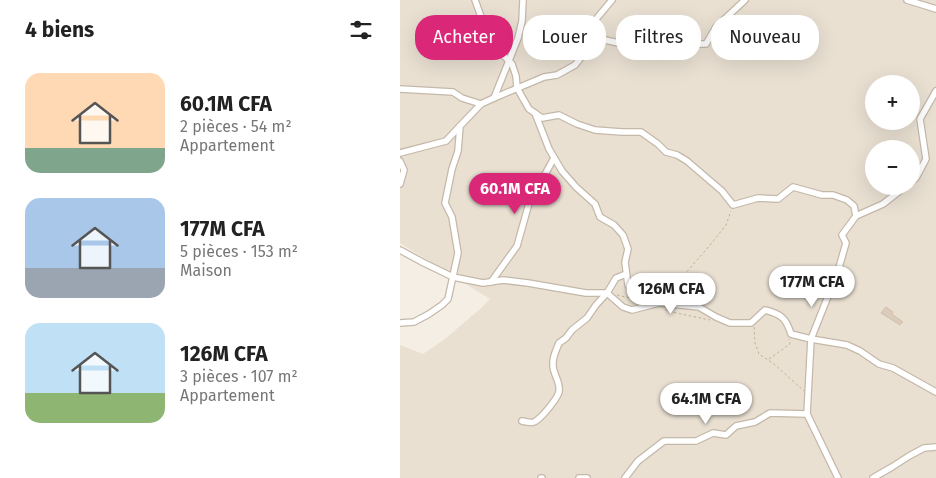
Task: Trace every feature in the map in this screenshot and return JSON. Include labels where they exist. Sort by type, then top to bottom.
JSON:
[{"type":"street","points":[[475,0],[488,36],[497,50],[512,64],[517,88],[530,109],[542,118],[559,115],[595,130],[641,132],[666,152],[677,155],[687,161],[722,192],[732,205],[758,198],[778,199],[793,187],[847,200],[854,206],[856,216]]},
{"type":"street","points":[[494,98],[518,38],[522,20],[523,0]]},
{"type":"street","points":[[600,15],[612,0]]},
{"type":"street","points":[[606,40],[623,44],[706,44],[716,27],[745,0]]},
{"type":"street","points":[[907,0],[936,9]]},
{"type":"street","points":[[920,4],[929,0]]},
{"type":"street","points":[[400,153],[446,141],[481,104],[544,77],[557,75],[576,65],[580,60]]},
{"type":"street","points":[[400,89],[453,92],[462,98],[481,104]]},
{"type":"street","points":[[920,170],[926,159],[920,119],[936,91]]},
{"type":"street","points":[[535,113],[549,149],[562,171],[595,204],[600,217],[614,225],[623,235],[628,249],[624,262],[628,284],[639,300]]},
{"type":"street","points":[[400,323],[414,322],[430,314],[448,299],[458,253],[452,217],[445,203],[458,151],[460,126]]},
{"type":"street","points":[[491,282],[517,246],[533,189],[543,178],[554,158]]},
{"type":"street","points":[[400,161],[404,170],[400,184]]},
{"type":"street","points":[[838,478],[807,414],[811,339],[841,261],[846,242],[842,235],[856,216],[883,204],[894,195]]},
{"type":"street","points":[[400,250],[453,277],[483,283],[503,280],[586,293],[607,293],[623,307],[632,310],[659,303],[699,307],[730,323],[750,323],[765,310],[775,313],[788,322],[791,334],[847,345],[860,350],[879,364],[893,368],[936,392]]},
{"type":"street","points":[[522,421],[532,423],[535,421],[556,398],[559,391],[559,382],[554,374],[552,365],[558,343],[587,318],[596,304],[607,293],[616,278],[626,274]]},
{"type":"street","points":[[625,478],[638,461],[664,441],[696,442],[713,433],[726,435],[736,426],[755,422],[770,413],[807,414]]},
{"type":"street","points":[[873,478],[924,448],[936,447]]},
{"type":"street","points":[[579,478],[587,478]]},
{"type":"path","points":[[713,320],[667,311],[659,303],[726,225],[732,205]]},
{"type":"path","points":[[607,293],[639,300]]},
{"type":"path","points":[[753,321],[755,343],[759,354],[774,364],[808,395]]},
{"type":"path","points":[[768,360],[790,344],[791,334]]},
{"type":"shaded area","points":[[400,0],[936,0],[936,478],[400,478],[400,345],[423,354],[445,339],[490,299],[400,243]]},
{"type":"building","points":[[886,307],[903,322],[900,325],[881,313]]}]
